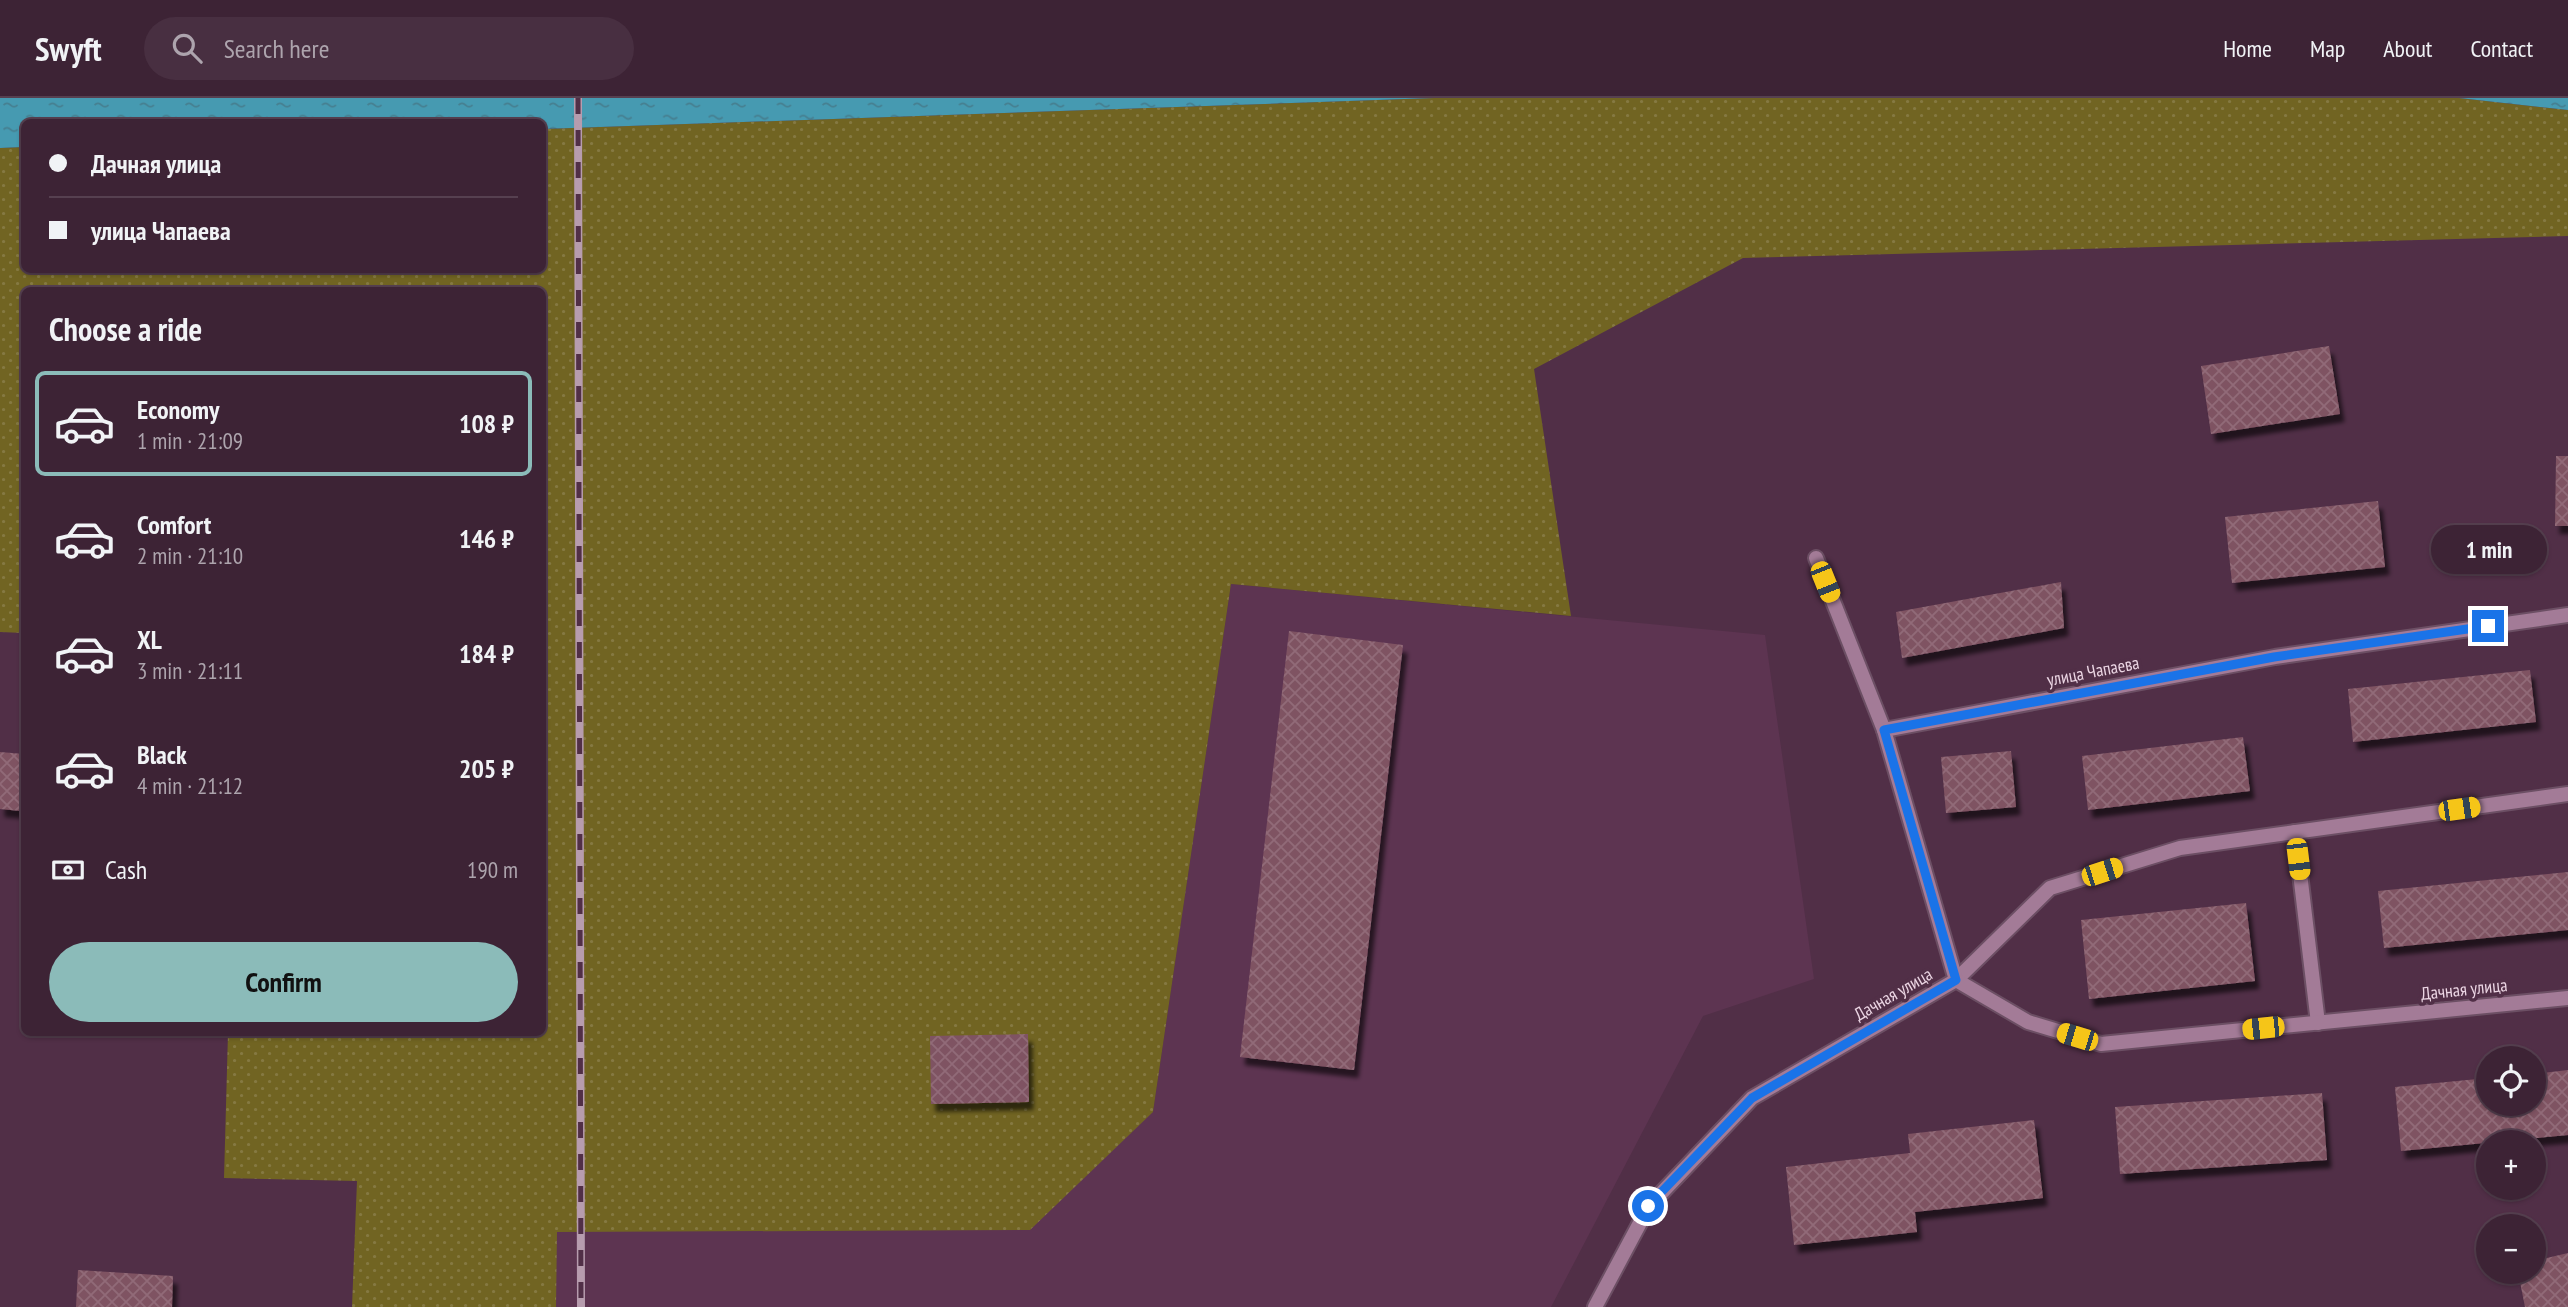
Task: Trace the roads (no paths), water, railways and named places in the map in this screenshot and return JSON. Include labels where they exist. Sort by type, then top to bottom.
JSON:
[{"type":"street","points":[[1816,558],[1884,730],[1956,980],[2050,888],[2180,848],[2568,794]]},
{"type":"street","name":"улица Чапаева","points":[[1884,730],[2274,657],[2568,615]]},
{"type":"street","points":[[2295,832],[2318,1023]]},
{"type":"street","name":"Дачная улица","points":[[1595,1307],[1648,1206],[1752,1098],[1956,980],[2028,1022],[2101,1044],[2568,998]]},
{"type":"water","points":[[0,98],[1434,98],[546,129],[546,119],[21,119],[21,147],[0,148]]},
{"type":"water","points":[[2459,98],[2568,98],[2568,110]]},
{"type":"railway","points":[[578,98],[581,1307]]}]
